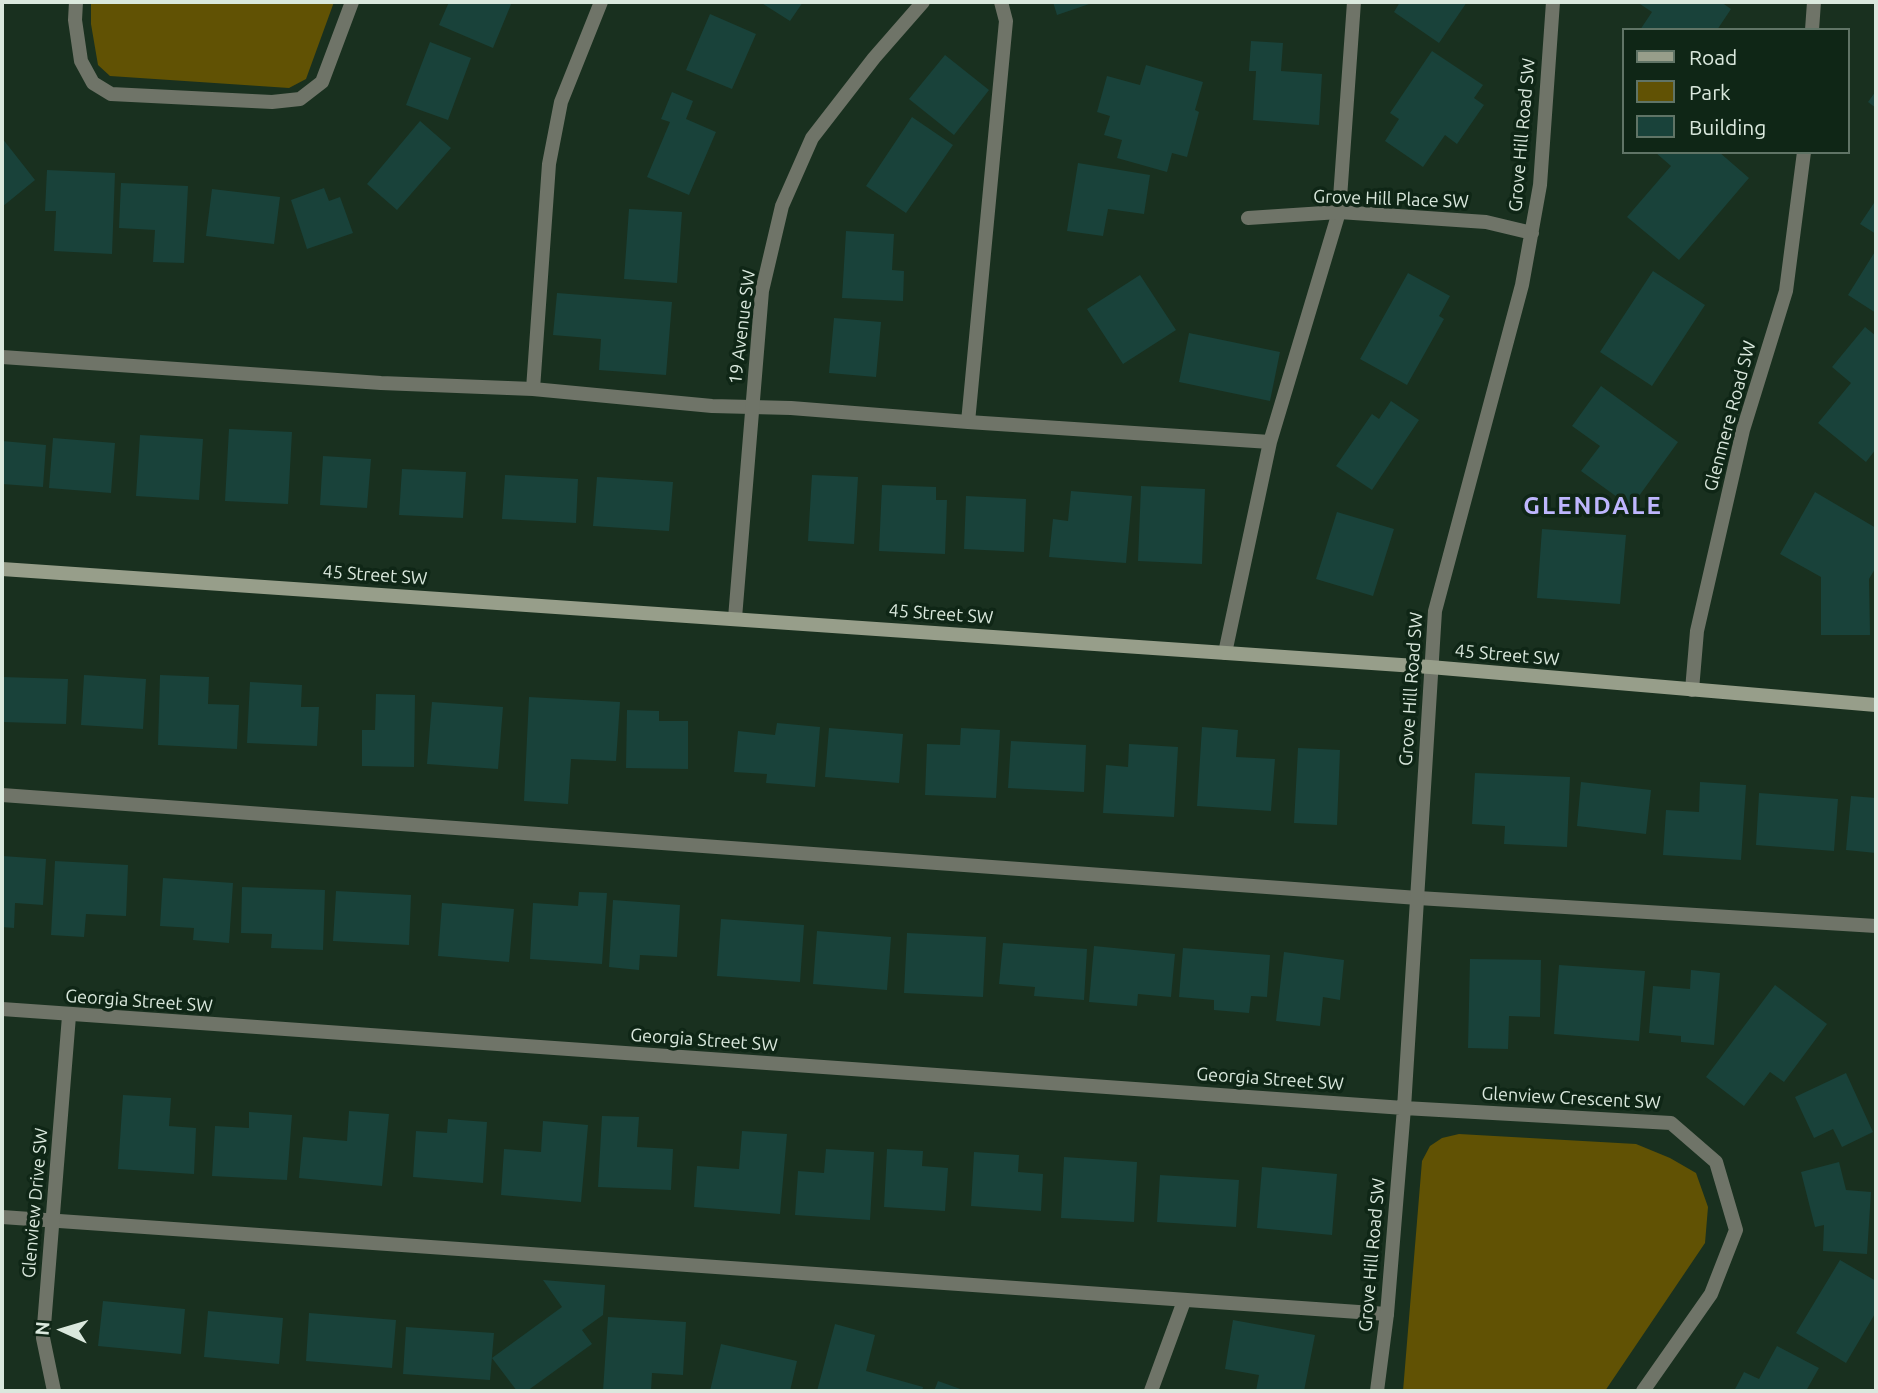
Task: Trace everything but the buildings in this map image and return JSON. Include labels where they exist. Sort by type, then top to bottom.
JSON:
[{"type":"street","points":[[76,2],[75,20],[80,61],[93,83],[111,94],[272,102],[300,99],[322,82],[352,2]]},
{"type":"street","points":[[533,388],[549,164],[561,103],[601,2]]},
{"type":"street","name":"19 Avenue SW","points":[[735,618],[762,291],[782,206],[812,138],[874,58],[923,2]]},
{"type":"street","points":[[968,422],[1006,21],[1001,2]]},
{"type":"street","points":[[1224,653],[1270,442],[1339,212],[1354,2]]},
{"type":"street","name":"Grove Hill Road SW","points":[[1377,1391],[1387,1314],[1404,1108],[1435,611],[1522,285],[1540,186],[1553,2]]},
{"type":"street","points":[[1812,28],[1814,2]]},
{"type":"street","name":"Glenmere Road SW","points":[[1692,690],[1697,631],[1743,430],[1786,291],[1804,154]]},
{"type":"street","name":"Grove Hill Place SW","points":[[1248,218],[1339,212],[1486,222],[1532,233]]},
{"type":"street","points":[[2,357],[381,383],[533,388],[712,407],[791,408],[1270,442]]},
{"type":"street","name":"45 Street SW","points":[[2,569],[1430,667],[1876,705]]},
{"type":"street","points":[[2,796],[1418,898],[1876,926]]},
{"type":"street","name":"Georgia Street SW","points":[[2,1009],[69,1016],[1404,1108]]},
{"type":"street","name":"Glenview Drive SW","points":[[54,1391],[43,1338],[69,1016]]},
{"type":"street","name":"Glenview Crescent SW","points":[[1404,1108],[1671,1123],[1716,1162],[1736,1230],[1711,1294],[1643,1391]]},
{"type":"street","points":[[2,1217],[1387,1314]]},
{"type":"street","points":[[1151,1391],[1184,1301]]},
{"type":"green space","points":[[91,2],[334,2],[306,79],[289,88],[110,76],[98,65],[91,24]]},
{"type":"green space","points":[[1459,1134],[1636,1144],[1670,1158],[1696,1173],[1708,1207],[1705,1243],[1605,1391],[1403,1391],[1422,1161],[1430,1146],[1442,1138]]},
{"type":"district","name":"GLENDALE","points":[[1593,506]]}]
